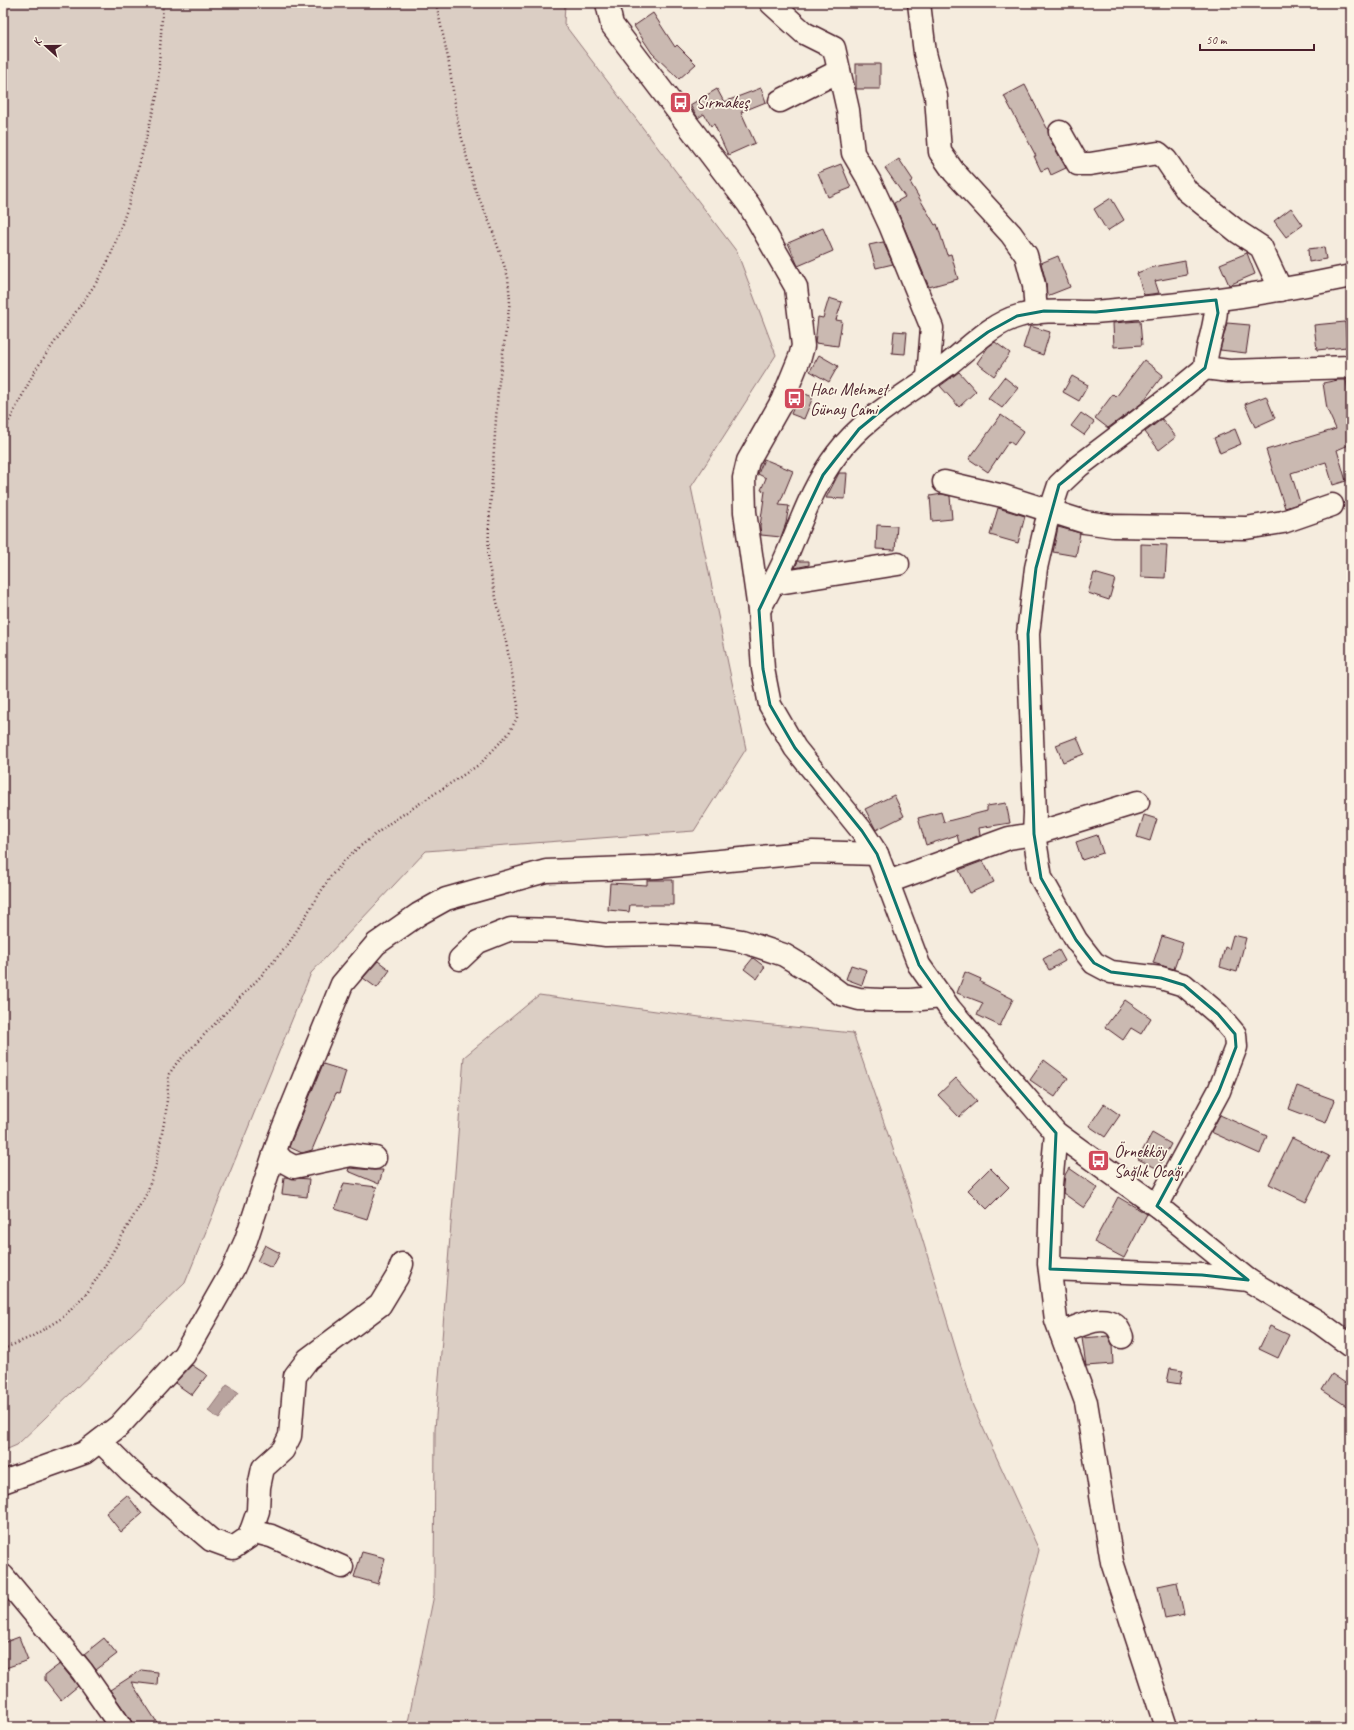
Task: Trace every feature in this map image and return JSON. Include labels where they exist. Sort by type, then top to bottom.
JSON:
[{"type":"street","points":[[607,3],[612,25],[749,205],[796,287],[799,295],[803,346],[800,357],[782,401],[748,461],[744,478],[745,512],[759,610],[763,669],[770,705],[795,748],[862,831],[877,854],[919,964],[950,1009],[1056,1133],[1157,1206],[1248,1280],[1320,1323],[1351,1346]]},
{"type":"street","points":[[771,3],[804,33],[834,48],[848,110],[853,152],[870,182],[890,224],[932,328],[928,377]]},
{"type":"street","points":[[919,3],[925,53],[936,96],[940,152],[954,172],[1011,234],[1026,254],[1034,285],[1036,313]]},
{"type":"street","points":[[780,101],[839,71]]},
{"type":"street","points":[[1060,132],[1078,164],[1090,164],[1158,153],[1166,160],[1187,191],[1238,232],[1261,247],[1281,290]]},
{"type":"street","points":[[759,610],[785,559],[822,475],[837,453],[859,429],[892,402],[988,332],[1017,316],[1044,311],[1096,312],[1216,300],[1281,290],[1351,276]]},
{"type":"street","points":[[1157,1206],[1220,1091],[1236,1047],[1235,1034],[1218,1014],[1184,985],[1161,978],[1111,972],[1094,963],[1076,940],[1041,878],[1034,834],[1035,813],[1028,634],[1036,568],[1050,511],[1059,485],[1079,466],[1170,397],[1205,368],[1206,355],[1218,313],[1216,300]]},
{"type":"street","points":[[1205,368],[1229,371],[1351,367]]},
{"type":"street","points":[[944,482],[1003,496],[1084,522],[1113,526],[1246,528],[1283,522],[1332,505]]},
{"type":"street","points":[[772,584],[898,564]]},
{"type":"street","points":[[888,882],[1009,838],[1034,834],[1138,802]]},
{"type":"street","points":[[3,1482],[84,1453],[119,1426],[184,1355],[233,1270],[246,1240],[275,1152],[342,984],[376,944],[419,914],[446,898],[546,871],[657,867],[813,852],[877,854]]},
{"type":"street","points":[[460,959],[478,942],[511,928],[565,930],[606,935],[661,934],[717,937],[750,943],[784,955],[809,970],[841,994],[859,998],[888,1000],[911,1000],[942,997]]},
{"type":"street","points":[[1056,1133],[1051,1185],[1050,1269],[1056,1320],[1086,1402],[1112,1562],[1166,1727]]},
{"type":"street","points":[[275,1152],[282,1161],[294,1167],[351,1156],[375,1158]]},
{"type":"street","points":[[100,1440],[130,1471],[210,1540],[233,1548],[249,1537],[258,1510],[259,1487],[263,1468],[283,1450],[290,1436],[295,1376],[308,1359],[380,1305],[397,1278],[402,1264]]},
{"type":"street","points":[[1050,1269],[1202,1275],[1248,1280]]},
{"type":"street","points":[[1061,1333],[1100,1320],[1110,1321],[1119,1327],[1122,1337]]},
{"type":"street","points":[[251,1531],[271,1536],[342,1567]]},
{"type":"street","points":[[3,1576],[82,1671],[121,1727]]},
{"type":"path","points":[[3,436],[8,423],[36,369],[98,280],[110,257],[129,204],[157,96],[163,3]]},
{"type":"path","points":[[3,1349],[32,1337],[62,1318],[87,1294],[101,1272],[147,1193],[156,1165],[166,1112],[169,1074],[176,1064],[260,977],[287,946],[330,877],[353,852],[390,823],[480,764],[509,733],[517,718],[518,705],[488,562],[489,517],[498,389],[510,301],[508,278],[491,226],[475,189],[458,123],[448,58],[436,3]]},
{"type":"highlighted area","points":[[1216,300],[1218,313],[1205,368],[1059,485],[1036,568],[1028,634],[1034,834],[1041,878],[1076,940],[1094,963],[1111,972],[1161,978],[1184,985],[1218,1014],[1235,1034],[1236,1047],[1219,1091],[1157,1206],[1248,1280],[1202,1275],[1050,1269],[1056,1133],[950,1009],[919,965],[877,854],[862,831],[795,748],[770,705],[763,669],[759,610],[823,475],[859,429],[892,402],[988,332],[1017,316],[1044,311],[1096,312]]},
{"type":"shaded area","points":[[3,3],[565,3],[564,24],[737,252],[776,355],[691,487],[746,749],[694,831],[426,851],[311,973],[185,1283],[17,1445],[3,1451]]},
{"type":"shaded area","points":[[539,995],[722,1020],[853,1033],[909,1195],[973,1406],[1039,1550],[993,1727],[407,1727],[434,1595],[435,1429],[464,1057]]},
{"type":"shaded area","points":[[227,1385],[238,1392],[219,1419],[208,1411]]},
{"type":"building","points":[[653,13],[675,47],[677,45],[696,64],[679,79],[652,53],[634,26]]},
{"type":"building","points":[[856,64],[880,64],[880,89],[856,89]]},
{"type":"building","points":[[1025,85],[1048,130],[1049,138],[1066,168],[1051,175],[1048,168],[1041,171],[1034,156],[1036,156],[1004,96]]},
{"type":"building","points":[[761,88],[766,102],[741,112],[755,143],[728,155],[714,124],[711,126],[704,114],[698,118],[690,105],[717,89],[724,102]]},
{"type":"building","points":[[899,159],[913,180],[910,182],[935,225],[937,224],[947,255],[951,254],[958,279],[929,287],[894,203],[905,197],[885,168]]},
{"type":"building","points":[[841,164],[851,188],[828,197],[818,173]]},
{"type":"building","points":[[1111,198],[1124,220],[1107,231],[1094,209]]},
{"type":"building","points":[[1291,208],[1303,225],[1286,237],[1274,221]]},
{"type":"building","points":[[823,228],[833,251],[798,266],[788,243]]},
{"type":"building","points":[[883,242],[893,264],[876,268],[869,245]]},
{"type":"building","points":[[1324,247],[1326,259],[1309,262],[1308,249]]},
{"type":"building","points":[[1247,253],[1255,274],[1229,285],[1220,264]]},
{"type":"building","points":[[1058,256],[1070,287],[1047,296],[1046,282],[1041,263]]},
{"type":"building","points":[[1185,261],[1187,275],[1155,281],[1159,293],[1144,295],[1137,273],[1153,267]]},
{"type":"building","points":[[829,298],[842,302],[836,320],[842,321],[838,346],[815,343],[818,317],[823,318]]},
{"type":"building","points":[[1140,321],[1142,345],[1114,347],[1113,323]]},
{"type":"building","points":[[1345,322],[1347,347],[1317,350],[1314,325]]},
{"type":"building","points":[[1227,323],[1250,325],[1246,353],[1220,350]]},
{"type":"building","points":[[1030,326],[1050,332],[1043,355],[1023,348]]},
{"type":"building","points":[[894,331],[907,332],[905,354],[892,353]]},
{"type":"building","points":[[995,342],[1010,353],[994,376],[977,363],[988,347]]},
{"type":"building","points":[[819,355],[838,366],[829,382],[810,371]]},
{"type":"building","points":[[1144,360],[1163,375],[1142,403],[1108,428],[1095,418],[1113,394],[1116,397]]},
{"type":"building","points":[[959,372],[976,391],[959,407],[940,386]]},
{"type":"building","points":[[1072,376],[1088,385],[1079,401],[1063,392]]},
{"type":"building","points":[[1004,377],[1018,388],[1002,408],[988,398]]},
{"type":"building","points":[[1346,380],[1351,406],[1351,444],[1337,450],[1346,481],[1333,485],[1326,462],[1291,473],[1300,503],[1285,508],[1266,450],[1336,429],[1327,409],[1323,383]]},
{"type":"building","points":[[800,392],[813,397],[804,419],[791,414]]},
{"type":"building","points":[[1266,396],[1275,418],[1255,427],[1245,404]]},
{"type":"building","points":[[1081,413],[1094,422],[1084,435],[1071,426]]},
{"type":"building","points":[[1001,415],[1024,431],[1014,445],[1009,441],[988,472],[969,459]]},
{"type":"building","points":[[1162,419],[1176,437],[1159,450],[1145,432]]},
{"type":"building","points":[[1235,429],[1241,444],[1220,453],[1214,438]]},
{"type":"building","points":[[764,459],[793,471],[779,505],[789,506],[786,523],[781,537],[761,535],[760,526],[765,491],[761,490],[766,478],[758,474]]},
{"type":"building","points":[[839,473],[847,473],[845,499],[826,498]]},
{"type":"building","points":[[942,494],[950,496],[952,519],[932,521],[930,496]]},
{"type":"building","points":[[998,508],[1025,516],[1018,543],[990,535]]},
{"type":"building","points":[[877,525],[897,526],[895,550],[876,549]]},
{"type":"building","points":[[1058,527],[1080,533],[1076,556],[1053,552]]},
{"type":"building","points":[[1141,544],[1167,545],[1165,578],[1141,577]]},
{"type":"building","points":[[798,561],[809,561],[809,565],[795,568]]},
{"type":"building","points":[[1094,573],[1115,579],[1109,600],[1088,593]]},
{"type":"building","points":[[1077,737],[1084,754],[1063,762],[1056,745]]},
{"type":"building","points":[[894,795],[904,816],[876,830],[865,809]]},
{"type":"building","points":[[1006,803],[1010,823],[979,828],[980,835],[959,843],[957,835],[926,845],[918,818],[941,812],[944,822],[987,811],[987,806]]},
{"type":"building","points":[[1144,815],[1157,819],[1150,841],[1137,837]]},
{"type":"building","points":[[1097,835],[1103,853],[1082,860],[1076,842]]},
{"type":"building","points":[[983,861],[994,882],[970,893],[959,870]]},
{"type":"building","points":[[647,880],[673,880],[673,905],[630,905],[629,912],[608,910],[610,883],[647,885]]},
{"type":"building","points":[[1233,935],[1246,938],[1237,972],[1220,967],[1225,947],[1229,949]]},
{"type":"building","points":[[1162,936],[1183,943],[1174,969],[1153,963]]},
{"type":"building","points":[[1059,950],[1065,961],[1049,970],[1043,959]]},
{"type":"building","points":[[753,958],[765,967],[757,979],[744,969]]},
{"type":"building","points":[[378,961],[390,970],[377,988],[363,978]]},
{"type":"building","points":[[851,965],[867,970],[862,985],[846,979]]},
{"type":"building","points":[[965,972],[981,979],[980,982],[1013,999],[1000,1026],[977,1015],[983,1003],[957,993]]},
{"type":"building","points":[[1125,1000],[1151,1018],[1141,1034],[1131,1028],[1123,1040],[1105,1027]]},
{"type":"building","points":[[1044,1060],[1068,1078],[1055,1097],[1030,1080]]},
{"type":"building","points":[[323,1064],[346,1071],[339,1094],[336,1093],[312,1150],[302,1153],[289,1147]]},
{"type":"building","points":[[956,1078],[977,1101],[959,1117],[938,1095]]},
{"type":"building","points":[[1297,1086],[1335,1100],[1326,1123],[1289,1109]]},
{"type":"building","points":[[1104,1104],[1120,1115],[1105,1137],[1089,1126]]},
{"type":"building","points":[[1220,1115],[1267,1136],[1260,1154],[1211,1132]]},
{"type":"building","points":[[1152,1133],[1171,1144],[1158,1169],[1138,1159]]},
{"type":"building","points":[[1292,1138],[1329,1156],[1306,1202],[1269,1184]]},
{"type":"building","points":[[349,1168],[383,1170],[379,1184],[348,1171]]},
{"type":"building","points":[[990,1168],[1009,1187],[987,1209],[968,1190]]},
{"type":"building","points":[[1069,1168],[1098,1188],[1084,1208],[1063,1193],[1065,1175]]},
{"type":"building","points":[[284,1177],[309,1179],[307,1197],[282,1194]]},
{"type":"building","points":[[344,1183],[377,1187],[367,1219],[335,1209]]},
{"type":"building","points":[[1118,1197],[1147,1214],[1124,1258],[1094,1242]]},
{"type":"building","points":[[265,1245],[280,1253],[272,1268],[257,1261]]},
{"type":"building","points":[[1270,1326],[1289,1335],[1278,1358],[1259,1349]]},
{"type":"building","points":[[1108,1336],[1112,1344],[1113,1364],[1086,1366],[1082,1338]]},
{"type":"building","points":[[192,1365],[207,1375],[192,1395],[175,1383]]},
{"type":"building","points":[[1170,1368],[1183,1370],[1180,1384],[1167,1382]]},
{"type":"building","points":[[1332,1374],[1351,1387],[1351,1409],[1322,1390]]},
{"type":"building","points":[[127,1495],[142,1514],[121,1532],[106,1513]]},
{"type":"building","points":[[362,1552],[385,1558],[378,1584],[354,1577]]},
{"type":"building","points":[[1177,1582],[1184,1614],[1165,1618],[1158,1586]]},
{"type":"building","points":[[19,1637],[28,1660],[3,1669],[3,1643]]},
{"type":"building","points":[[104,1638],[117,1654],[96,1670],[84,1654]]},
{"type":"building","points":[[60,1664],[78,1686],[61,1700],[45,1680],[45,1675]]},
{"type":"building","points":[[141,1670],[158,1672],[157,1685],[131,1682],[160,1727],[133,1727],[131,1720],[110,1690]]},
{"type":"place","name":"Sırmakeş","points":[[680,102]]},
{"type":"place","name":"Hacı Mehmet Günay Cami","points":[[795,399]]},
{"type":"place","name":"Örnekköy Sağlık Ocağı","points":[[1098,1161]]}]
